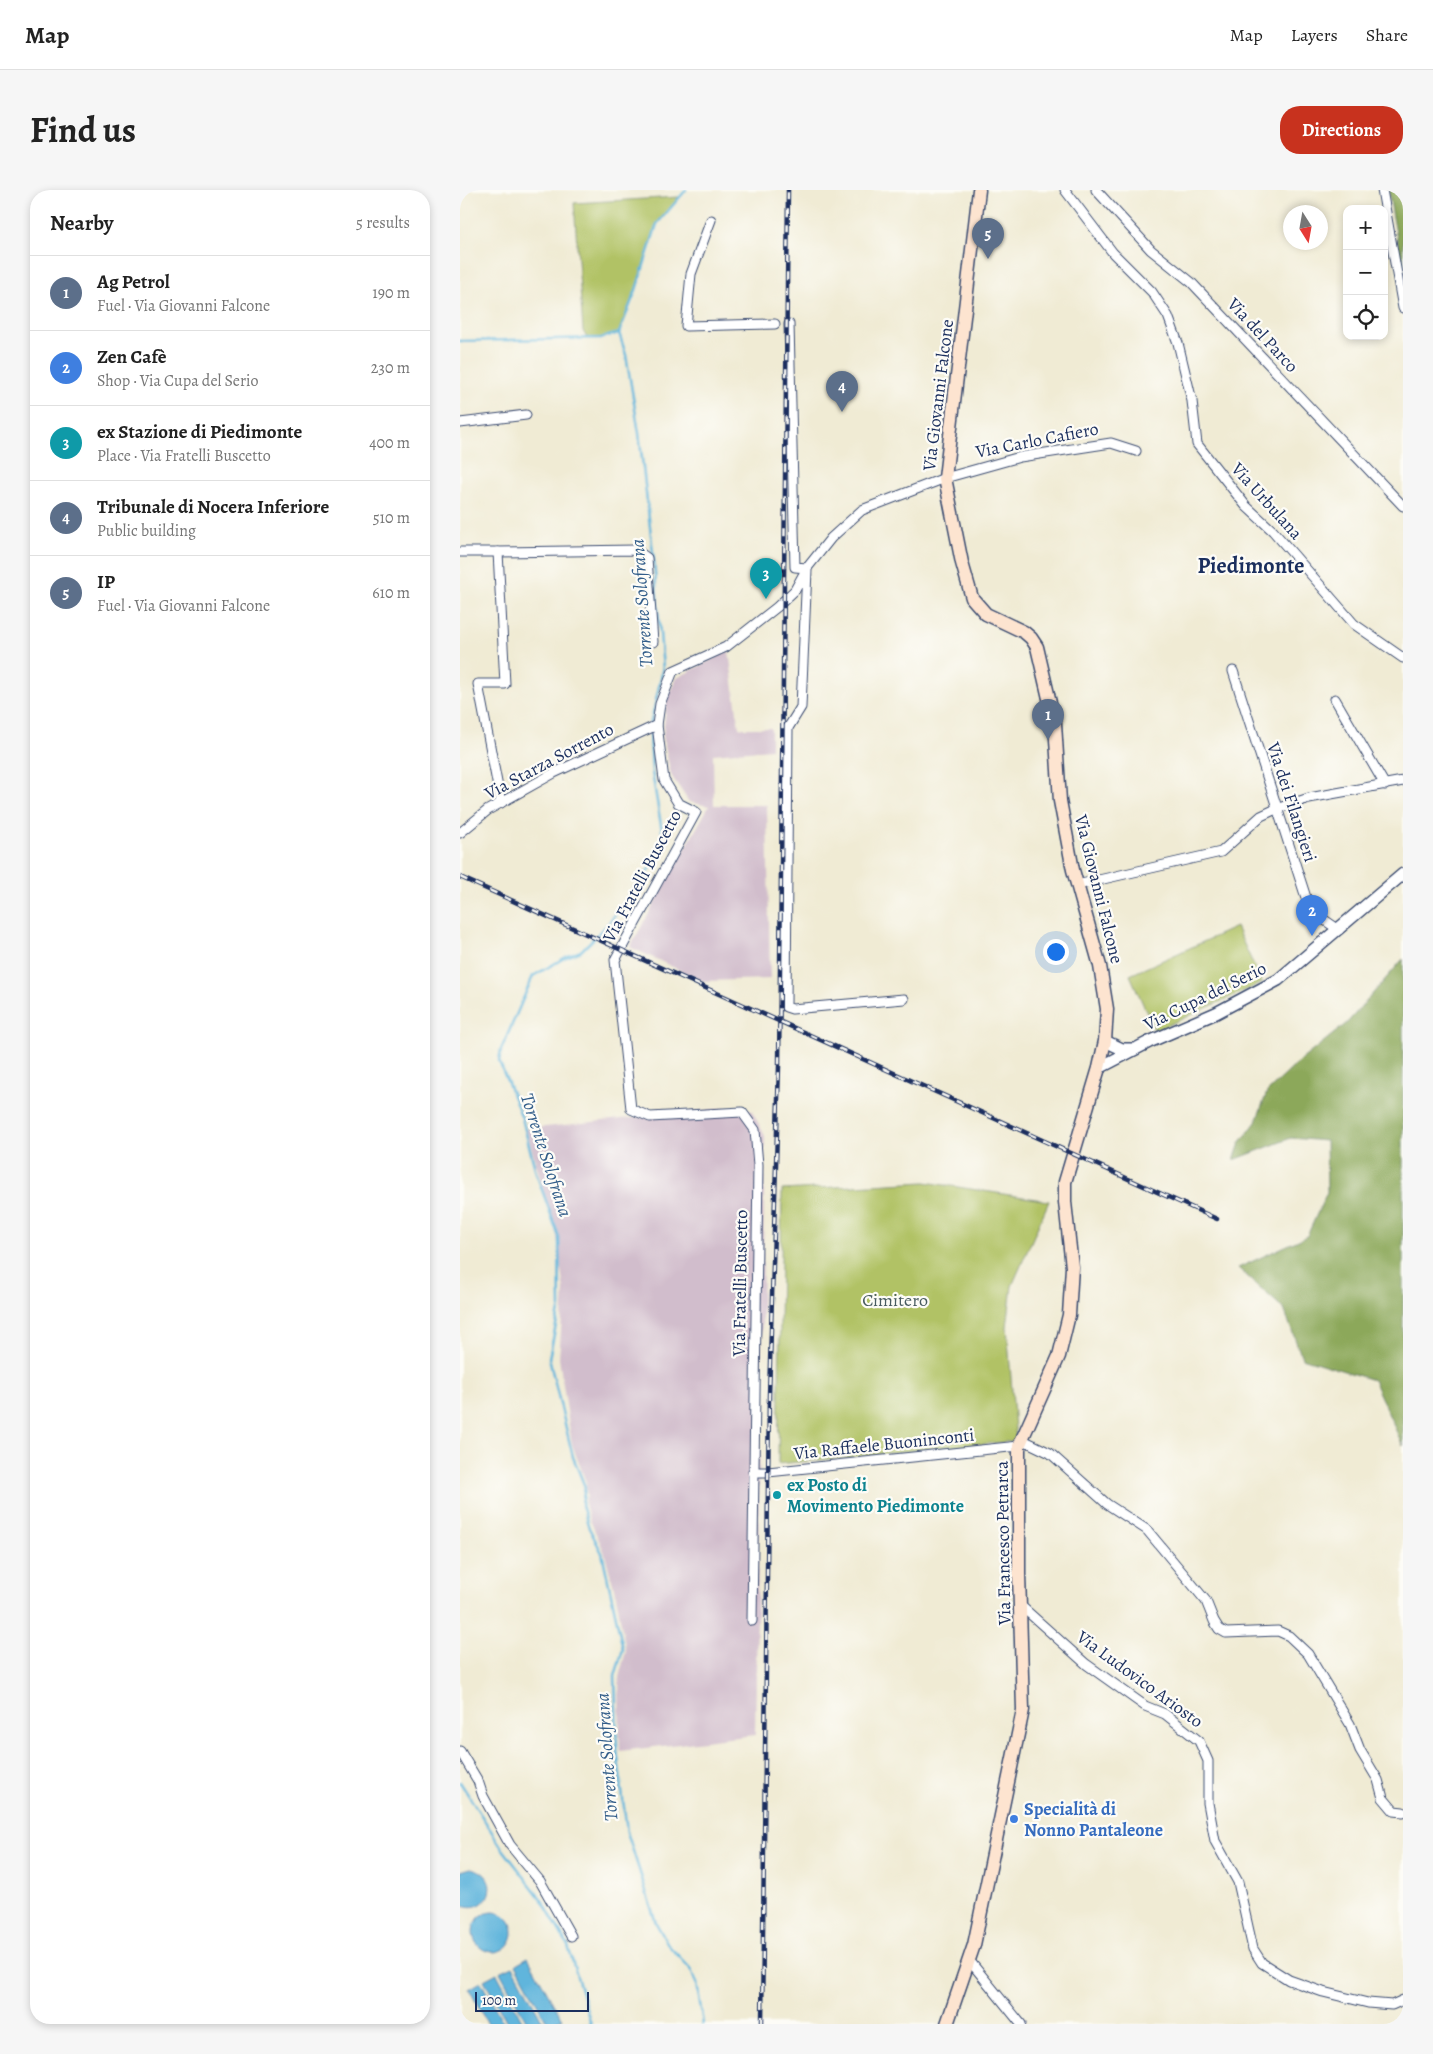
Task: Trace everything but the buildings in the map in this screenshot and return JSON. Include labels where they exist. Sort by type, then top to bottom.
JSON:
[{"type":"main road","name":"Via Giovanni Falcone","points":[[979,190],[945,478],[962,563],[972,598],[986,614],[1024,632],[1031,638],[1036,647],[1055,724],[1060,801],[1077,885],[1103,980],[1107,1009],[1105,1041],[1099,1068]]},
{"type":"main road","name":"Via Francesco Petrarca","points":[[947,2024],[969,1960],[1011,1773],[1023,1710],[1020,1605],[1020,1442],[1043,1394],[1065,1334],[1069,1315],[1072,1267],[1065,1212],[1065,1182],[1099,1068]]},
{"type":"street","name":"Via Urbulana","points":[[1065,190],[1113,252],[1152,292],[1168,316],[1178,343],[1192,401],[1197,444],[1246,506],[1273,531],[1354,624],[1403,658]]},
{"type":"street","name":"Via del Parco","points":[[1096,190],[1151,250],[1191,282],[1403,506]]},
{"type":"street","points":[[1382,190],[1403,308]]},
{"type":"street","points":[[711,220],[691,274],[686,326],[775,324]]},
{"type":"street","points":[[789,324],[794,567],[807,568],[802,707],[788,728],[786,1007],[792,1009],[904,999]]},
{"type":"street","points":[[460,423],[526,415]]},
{"type":"street","name":"Via Carlo Cafiero","points":[[807,568],[831,538],[862,510],[945,478],[1020,457],[1111,443],[1136,451]]},
{"type":"street","points":[[460,552],[636,550],[647,558],[653,642]]},
{"type":"street","points":[[498,552],[505,684],[478,684],[501,803]]},
{"type":"street","name":"Via Fratelli Buscetto","points":[[752,1621],[758,1165],[755,1130],[742,1112],[650,1117],[631,1109],[615,960],[696,812],[678,803],[664,780],[651,727],[672,671],[726,647],[778,607],[795,590],[807,568]]},
{"type":"street","name":"Via dei Filangieri","points":[[1233,671],[1310,910],[1339,930]]},
{"type":"street","points":[[1335,699],[1385,785]]},
{"type":"street","name":"Via Starza Sorrento","points":[[460,833],[488,810],[554,772],[651,727]]},
{"type":"street","points":[[1077,885],[1221,852],[1261,816],[1309,798],[1403,781]]},
{"type":"street","name":"Via Cupa del Serio","points":[[1099,1068],[1135,1049],[1216,1013],[1278,980],[1403,874]]},
{"type":"street","name":"Via Cupa del Serio","points":[[1105,1041],[1122,1049],[1135,1049]]},
{"type":"street","points":[[1020,1442],[1050,1453],[1107,1504],[1148,1530],[1206,1601],[1220,1629],[1226,1633],[1278,1631],[1289,1636],[1308,1654],[1350,1724],[1360,1750],[1378,1780],[1383,1798],[1394,1811],[1403,1812]]},
{"type":"street","name":"Via Raffaele Buoninconti","points":[[753,1472],[768,1472],[1020,1442]]},
{"type":"street","name":"Via Ludovico Ariosto","points":[[1020,1605],[1086,1664],[1145,1706],[1165,1714],[1199,1742],[1208,1761],[1208,1803],[1215,1841],[1238,1882],[1253,1949],[1262,1963],[1289,1980],[1323,1992],[1368,2003],[1392,2005],[1403,2000]]},
{"type":"street","points":[[460,1751],[478,1780],[483,1796],[510,1845],[540,1881],[571,1936]]},
{"type":"street","points":[[969,1960],[1021,2024]]},
{"type":"shaded area","points":[[729,651],[739,728],[771,728],[771,749],[713,754],[714,805],[767,805],[770,979],[703,981],[630,947],[709,806],[689,802],[671,775],[663,736],[667,697],[677,678]]},
{"type":"shaded area","points":[[727,1108],[752,1111],[765,1136],[755,1735],[620,1751],[619,1677],[626,1651],[616,1595],[604,1551],[589,1518],[585,1503],[587,1496],[586,1482],[572,1444],[559,1358],[564,1291],[557,1236],[526,1129]]},
{"type":"green space","points":[[1388,190],[1403,190],[1403,272]]},
{"type":"green space","points":[[679,197],[657,224],[636,290],[619,333],[601,338],[587,338],[583,331],[574,203]]},
{"type":"green space","points":[[1236,927],[1262,983],[1155,1031],[1130,975]]},
{"type":"green space","points":[[1403,959],[1403,1446],[1373,1380],[1302,1358],[1284,1309],[1238,1268],[1307,1236],[1327,1192],[1326,1141],[1291,1138],[1234,1160],[1240,1143],[1256,1122],[1267,1092],[1301,1060],[1347,1023]]},
{"type":"green space","name":"Cimitero","points":[[925,1182],[1049,1201],[1012,1286],[1007,1327],[1016,1441],[778,1464],[782,1190]]},
{"type":"water","points":[[470,1868],[481,1872],[487,1878],[490,1885],[489,1893],[485,1900],[479,1905],[470,1907],[460,1904],[460,1871]]},
{"type":"water","points":[[493,1912],[507,1918],[513,1932],[507,1946],[493,1952],[479,1946],[473,1932],[479,1918]]},
{"type":"water","points":[[528,1957],[562,2019],[548,2024],[516,1964]]},
{"type":"water","points":[[513,1966],[544,2024],[528,2024],[500,1972]]},
{"type":"water","points":[[497,1973],[524,2024],[508,2024],[484,1980]]},
{"type":"water","points":[[481,1982],[504,2024],[488,2024],[469,1989]]},
{"type":"waterway","name":"Torrente Solofrana","points":[[460,341],[601,338],[619,333],[636,290],[657,224],[686,190]]},
{"type":"waterway","name":"Torrente Solofrana","points":[[619,333],[626,355],[639,433],[654,561],[663,669],[650,726]]},
{"type":"waterway","name":"Torrente Solofrana","points":[[650,732],[652,772],[663,837],[655,861],[607,925],[581,951],[566,957],[533,976],[501,1050],[499,1061],[522,1118],[536,1173],[559,1237],[560,1306],[549,1358],[573,1457],[585,1487],[582,1505],[589,1528],[602,1553],[623,1649],[615,1676],[617,1750],[627,1832],[656,1923],[669,1946],[689,1967],[697,1983],[703,2024]]},
{"type":"waterway","name":"Torrente Solofrana","points":[[460,1782],[502,1848],[542,1900],[568,1946],[591,2024]]},
{"type":"railway","points":[[762,2024],[769,1396],[779,1066],[788,190]]},
{"type":"railway","points":[[460,877],[1217,1219]]},
{"type":"place","name":"IP","points":[[988,259]]},
{"type":"place","name":"Tribunale di Nocera Inferiore","points":[[842,412]]},
{"type":"place","name":"ex Stazione di Piedimonte","points":[[766,599]]},
{"type":"place","name":"Ag Petrol","points":[[1048,740]]},
{"type":"place","name":"Zen Cafè","points":[[1312,936]]},
{"type":"place","name":"ex Posto di Movimento Piedimonte","points":[[777,1495]]},
{"type":"place","name":"Specialità di Nonno Pantaleone","points":[[1014,1819]]},
{"type":"district","name":"Piedimonte","points":[[1251,566]]}]
